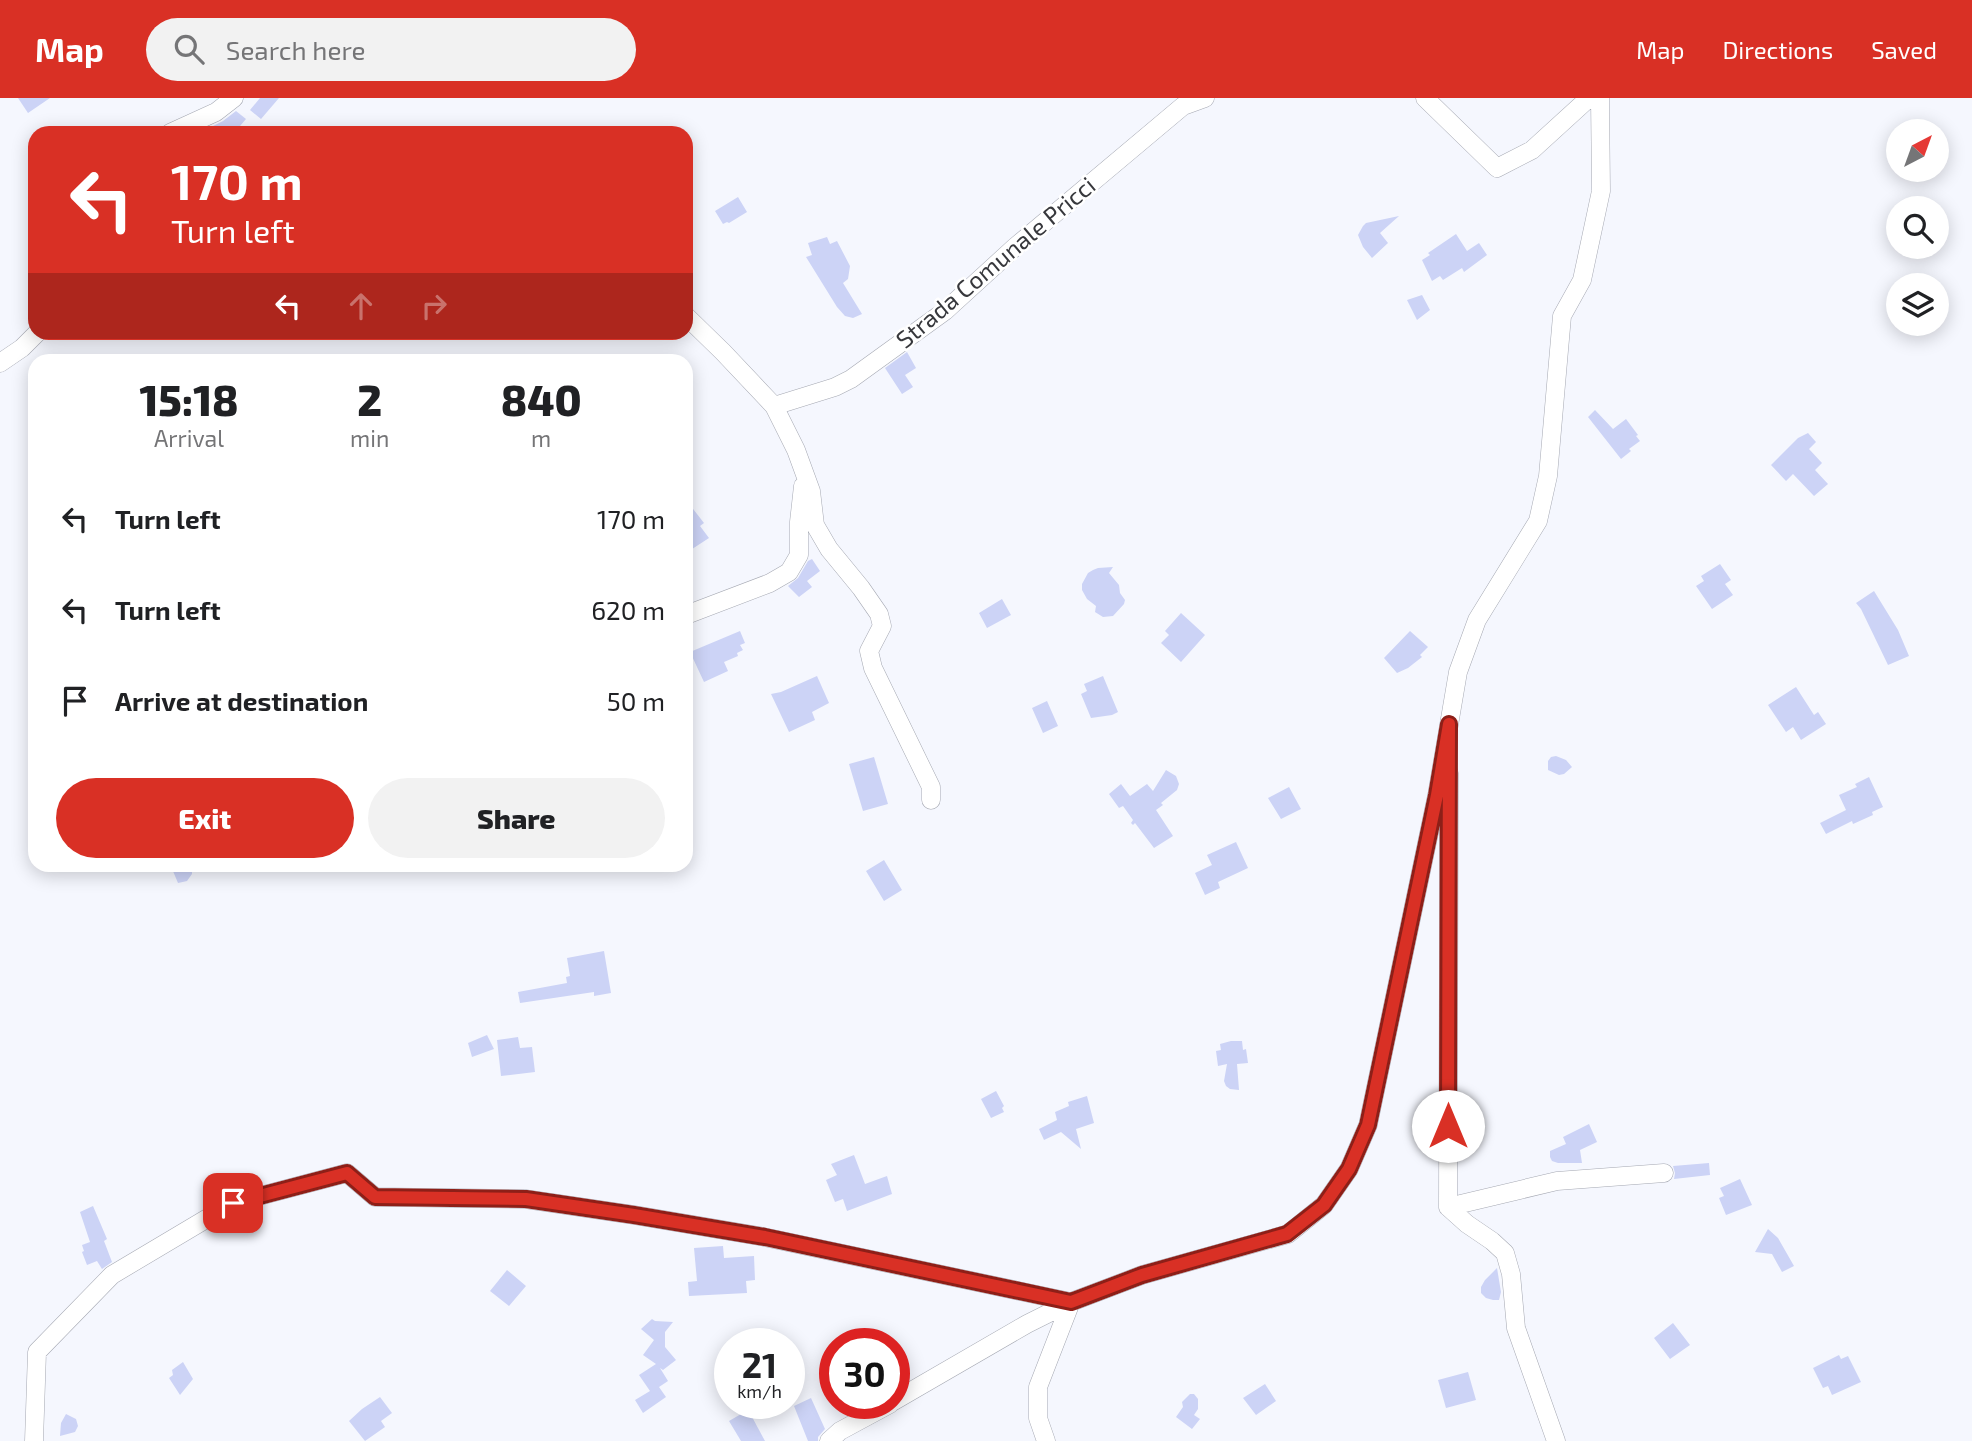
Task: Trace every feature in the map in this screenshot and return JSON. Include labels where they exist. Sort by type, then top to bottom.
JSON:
[{"type":"street","points":[[185,126],[216,112],[233,98]]},
{"type":"street","name":"Strada Comunale Pricci","points":[[774,406],[835,387],[851,379],[945,311],[1015,247],[1183,106],[1205,98]]},
{"type":"street","points":[[1425,98],[1497,168],[1532,150],[1589,98]]},
{"type":"street","points":[[910,1392],[1027,1324],[1071,1302],[1142,1275],[1287,1234],[1324,1205],[1349,1169],[1368,1125],[1434,808],[1458,672],[1477,620],[1538,521],[1548,475],[1562,316],[1582,280],[1601,191],[1600,98]]},
{"type":"street","points":[[693,323],[774,406],[796,450],[811,491],[815,525],[828,549],[879,614],[882,626],[869,651],[873,668],[931,787],[931,800]]},
{"type":"street","points":[[0,363],[30,340]]},
{"type":"street","points":[[693,612],[770,583],[789,572],[799,555],[804,472]]},
{"type":"street","points":[[1449,724],[1448,1207],[1504,1253],[1511,1274],[1516,1328],[1556,1441]]},
{"type":"street","points":[[34,1441],[37,1352],[112,1275],[233,1203],[347,1173],[375,1197],[526,1199],[620,1213],[765,1237],[1071,1302]]},
{"type":"street","points":[[1448,1207],[1557,1181],[1664,1173]]},
{"type":"street","points":[[1046,1441],[1038,1418],[1038,1387],[1071,1302]]},
{"type":"street","points":[[829,1441],[840,1431],[862,1419]]},
{"type":"building","points":[[18,98],[50,98],[28,113]]},
{"type":"building","points":[[260,98],[279,98],[261,119],[250,110]]},
{"type":"building","points":[[236,111],[246,119],[240,126],[213,126]]},
{"type":"building","points":[[738,197],[747,212],[723,224],[715,211]]},
{"type":"building","points":[[1399,216],[1380,233],[1388,243],[1372,258],[1358,235],[1363,226]]},
{"type":"building","points":[[1456,234],[1467,251],[1479,243],[1487,255],[1464,272],[1462,268],[1443,280],[1440,276],[1432,281],[1422,260]]},
{"type":"building","points":[[827,237],[830,244],[837,241],[850,266],[848,279],[843,283],[862,314],[853,318],[845,316],[837,307],[806,257],[812,255],[808,243]]},
{"type":"building","points":[[1422,295],[1430,310],[1417,320],[1407,300]]},
{"type":"building","points":[[907,352],[916,368],[905,375],[913,387],[902,394],[885,368]]},
{"type":"building","points":[[1595,410],[1613,429],[1626,419],[1638,435],[1636,436],[1640,441],[1621,459],[1588,417]]},
{"type":"building","points":[[1808,433],[1816,442],[1809,449],[1822,463],[1815,470],[1828,484],[1814,496],[1793,474],[1786,481],[1771,465],[1798,438]]},
{"type":"building","points":[[693,509],[704,523],[700,526],[709,538],[693,548]]},
{"type":"building","points":[[812,559],[820,571],[807,581],[812,587],[799,597],[788,586],[798,578]]},
{"type":"building","points":[[1720,564],[1731,580],[1725,584],[1733,595],[1712,609],[1696,586],[1704,581],[1701,576]]},
{"type":"building","points":[[1113,567],[1109,573],[1119,585],[1125,600],[1113,616],[1103,617],[1095,612],[1096,606],[1087,599],[1082,584],[1093,570]]},
{"type":"building","points":[[1874,591],[1898,630],[1909,656],[1888,665],[1856,603]]},
{"type":"building","points":[[1002,599],[1011,615],[987,628],[979,613]]},
{"type":"building","points":[[1181,613],[1205,635],[1181,662],[1161,643],[1169,635],[1165,631]]},
{"type":"building","points":[[740,631],[745,643],[740,645],[743,650],[737,653],[738,656],[724,662],[728,671],[704,682],[693,658],[693,651]]},
{"type":"building","points":[[1410,631],[1428,647],[1420,655],[1422,657],[1397,673],[1384,658]]},
{"type":"building","points":[[817,676],[829,703],[812,712],[815,720],[789,732],[771,694]]},
{"type":"building","points":[[1103,676],[1118,712],[1091,718],[1081,694],[1087,691],[1084,684]]},
{"type":"building","points":[[1796,687],[1814,715],[1818,712],[1826,724],[1801,740],[1793,727],[1786,732],[1768,705]]},
{"type":"building","points":[[1047,701],[1058,726],[1043,733],[1032,708]]},
{"type":"building","points":[[1556,756],[1566,760],[1572,767],[1564,774],[1559,775],[1548,770],[1548,761]]},
{"type":"building","points":[[874,757],[888,804],[863,811],[849,764]]},
{"type":"building","points":[[1166,770],[1176,776],[1179,784],[1177,790],[1156,810],[1173,836],[1154,848],[1135,823],[1131,823],[1133,820],[1123,806],[1119,808],[1109,794],[1121,784],[1130,796],[1147,784],[1153,791]]},
{"type":"building","points":[[1869,777],[1883,807],[1872,812],[1873,815],[1853,824],[1852,821],[1826,834],[1820,823],[1846,810],[1839,795],[1857,787],[1855,784]]},
{"type":"building","points":[[1289,787],[1301,809],[1281,819],[1268,798]]},
{"type":"building","points":[[1236,842],[1248,868],[1218,882],[1220,888],[1205,895],[1195,873],[1212,865],[1207,855]]},
{"type":"building","points":[[884,860],[902,890],[884,901],[866,871]]},
{"type":"building","points":[[173,872],[192,872],[187,881],[178,883]]},
{"type":"building","points":[[604,951],[611,993],[594,996],[594,992],[520,1003],[518,992],[567,983],[566,977],[570,976],[567,958]]},
{"type":"building","points":[[487,1035],[494,1049],[472,1057],[468,1043]]},
{"type":"building","points":[[518,1037],[520,1048],[532,1047],[535,1072],[501,1076],[497,1040]]},
{"type":"building","points":[[1242,1041],[1243,1050],[1246,1049],[1248,1063],[1237,1064],[1239,1090],[1226,1086],[1224,1081],[1227,1064],[1218,1066],[1216,1051],[1221,1050],[1220,1044]]},
{"type":"building","points":[[996,1091],[1004,1106],[1004,1112],[991,1118],[981,1099]]},
{"type":"building","points":[[1087,1096],[1094,1123],[1076,1129],[1081,1149],[1061,1132],[1044,1140],[1039,1129],[1057,1120],[1055,1112],[1069,1106],[1068,1102]]},
{"type":"building","points":[[1589,1124],[1597,1142],[1580,1150],[1582,1163],[1552,1161],[1550,1151],[1566,1144],[1563,1137]]},
{"type":"building","points":[[854,1155],[865,1184],[887,1176],[892,1194],[847,1211],[843,1199],[835,1202],[826,1180],[837,1175],[831,1164]]},
{"type":"building","points":[[1709,1163],[1710,1175],[1674,1179],[1673,1166]]},
{"type":"building","points":[[1740,1179],[1752,1205],[1726,1215],[1719,1198],[1724,1196],[1720,1188]]},
{"type":"building","points":[[93,1206],[107,1239],[104,1241],[112,1262],[102,1269],[97,1261],[87,1265],[82,1252],[82,1245],[90,1242],[80,1212]]},
{"type":"building","points":[[1768,1229],[1778,1238],[1794,1266],[1782,1272],[1772,1254],[1755,1252]]},
{"type":"building","points":[[723,1246],[724,1258],[754,1256],[755,1280],[746,1281],[747,1293],[689,1296],[688,1282],[697,1281],[694,1248]]},
{"type":"building","points":[[1497,1268],[1501,1292],[1499,1300],[1493,1300],[1481,1293],[1481,1287]]},
{"type":"building","points":[[507,1270],[526,1286],[509,1306],[490,1291]]},
{"type":"building","points":[[652,1319],[673,1322],[665,1332],[665,1347],[676,1360],[663,1370],[660,1368],[668,1381],[659,1387],[666,1397],[643,1413],[635,1400],[650,1391],[639,1375],[656,1364],[643,1355],[654,1340],[641,1329]]},
{"type":"building","points":[[1673,1323],[1690,1345],[1670,1359],[1654,1338]]},
{"type":"building","points":[[1839,1355],[1841,1359],[1848,1356],[1861,1382],[1832,1395],[1828,1386],[1823,1388],[1813,1368]]},
{"type":"building","points":[[183,1362],[193,1379],[180,1395],[169,1378],[173,1375],[172,1370]]},
{"type":"building","points":[[1468,1372],[1476,1400],[1446,1408],[1438,1380]]},
{"type":"building","points":[[1265,1384],[1276,1401],[1256,1415],[1243,1398]]},
{"type":"building","points":[[1190,1394],[1194,1394],[1198,1399],[1198,1409],[1194,1415],[1200,1419],[1192,1429],[1176,1417],[1183,1407],[1182,1402]]},
{"type":"building","points":[[380,1397],[392,1413],[381,1421],[385,1427],[365,1441],[349,1421]]},
{"type":"building","points":[[811,1398],[825,1429],[818,1441],[808,1441],[799,1419],[805,1419],[805,1401]]},
{"type":"building","points":[[66,1414],[76,1419],[78,1426],[75,1432],[60,1436],[61,1423]]},
{"type":"building","points":[[753,1419],[765,1441],[741,1441],[729,1421]]},
{"type":"route","points":[[233,1203],[347,1173],[375,1197],[526,1199],[634,1215],[765,1237],[1071,1302],[1142,1275],[1287,1234],[1324,1205],[1349,1169],[1368,1125],[1437,795],[1449,724],[1448,1126]]}]
